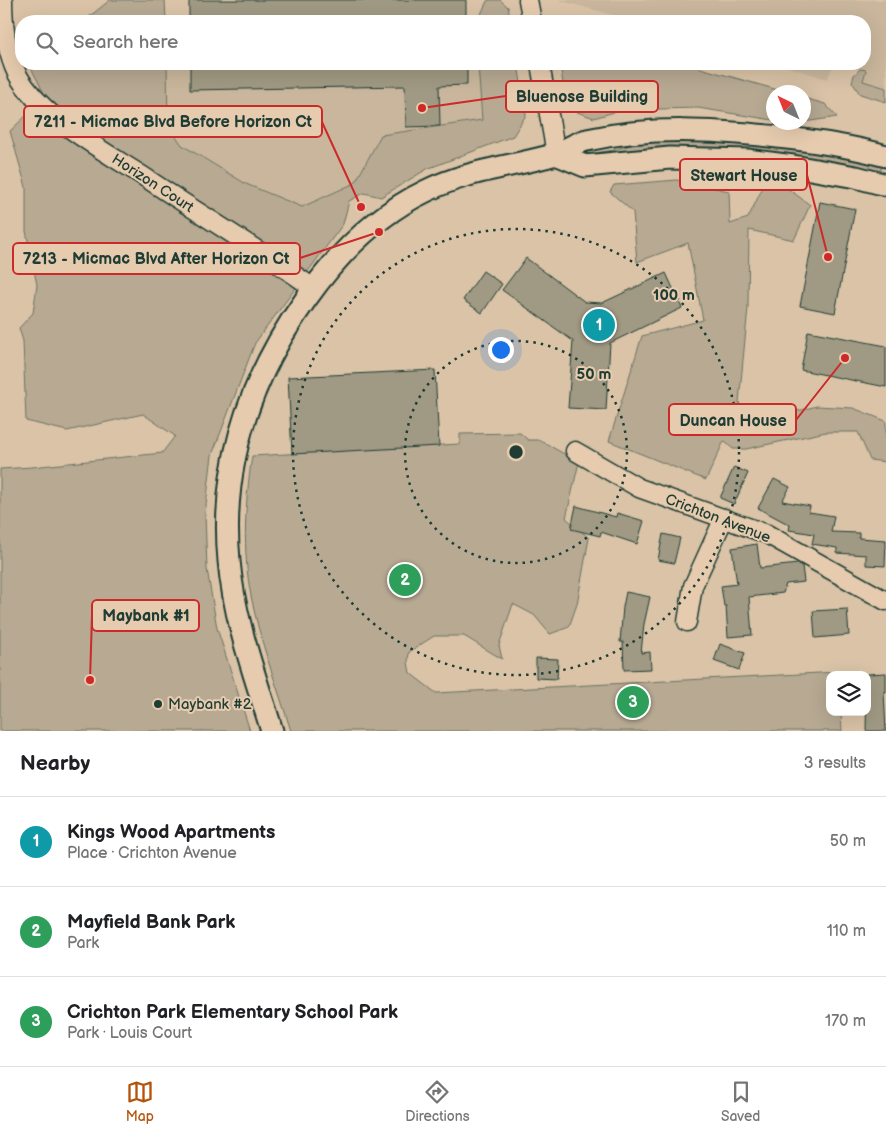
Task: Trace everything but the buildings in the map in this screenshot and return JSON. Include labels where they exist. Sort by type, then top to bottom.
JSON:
[{"type":"street","name":"Horizon Court","points":[[3,0],[7,41],[15,70]]},
{"type":"street","points":[[528,0],[531,15]]},
{"type":"street","name":"Horizon Court","points":[[15,70],[27,88],[44,107],[81,136],[313,288]]},
{"type":"street","points":[[541,70],[556,154]]},
{"type":"street","points":[[272,731],[241,628],[232,588],[227,540],[229,490],[238,440],[257,383],[270,354],[313,288],[337,259],[362,234],[381,218],[426,191],[447,182],[479,171],[556,154],[584,140],[641,132],[693,130],[742,133],[801,140],[860,149],[886,156]]},
{"type":"street","points":[[556,154],[585,166],[670,158],[747,160],[802,167],[856,177],[886,185]]},
{"type":"street","name":"Crichton Avenue","points":[[574,451],[639,488],[767,534],[886,601]]},
{"type":"street","points":[[687,622],[693,586],[724,518]]},
{"type":"shaded area","points":[[110,0],[165,0],[166,15],[91,15]]},
{"type":"shaded area","points":[[500,0],[508,7],[510,15],[481,15],[487,1]]},
{"type":"shaded area","points":[[558,0],[886,0],[886,88],[863,81],[866,70],[871,70],[871,15],[613,15]]},
{"type":"shaded area","points":[[32,70],[167,70],[168,125],[182,145],[246,184],[302,207],[355,183],[381,135],[482,120],[478,70],[519,70],[526,115],[513,136],[427,169],[381,197],[364,193],[349,201],[343,224],[255,343],[212,455],[205,514],[207,569],[217,628],[250,731],[0,731],[0,469],[162,453],[175,436],[143,414],[67,431],[26,421],[23,341],[19,328],[33,313],[37,285],[26,231],[26,187],[10,131],[46,97]]},
{"type":"shaded area","points":[[167,70],[478,70],[482,120],[381,135],[355,183],[302,207],[246,184],[182,145],[168,125]]},
{"type":"shaded area","points":[[561,70],[707,70],[766,87],[766,119],[698,108],[621,110],[594,118],[577,112],[564,90]]},
{"type":"shaded area","points":[[798,70],[831,70],[827,79]]},
{"type":"shaded area","points":[[859,70],[866,70],[863,81],[886,88],[886,102],[860,94],[852,82],[854,75]]},
{"type":"shaded area","points":[[811,100],[825,104],[837,117],[811,121]]},
{"type":"shaded area","points":[[708,140],[829,152],[882,165],[880,173],[590,158],[589,154],[641,142]]},
{"type":"shaded area","points":[[677,180],[729,191],[730,224],[748,218],[763,187],[783,185],[810,205],[794,240],[749,230],[748,308],[739,402],[748,424],[817,406],[853,408],[886,421],[886,462],[870,460],[858,432],[826,432],[746,449],[733,449],[724,441],[706,480],[609,441],[642,336],[703,320],[688,243],[637,262],[633,212],[610,192],[614,185]]},
{"type":"shaded area","points":[[520,433],[528,440],[539,440],[579,462],[566,518],[589,538],[577,604],[569,627],[550,634],[534,615],[513,604],[499,645],[502,659],[464,636],[434,636],[409,652],[410,673],[436,693],[826,673],[826,716],[841,716],[842,731],[291,731],[259,630],[248,578],[245,526],[252,456],[460,444],[460,434]]},
{"type":"place","name":"Bluenose Building","points":[[422,108]]},
{"type":"place","name":"7211 - Micmac Blvd Before Horizon Ct","points":[[361,207]]},
{"type":"place","name":"7213 - Micmac Blvd After Horizon Ct","points":[[379,232]]},
{"type":"place","name":"Stewart House","points":[[828,257]]},
{"type":"place","name":"Kings Wood Apartments","points":[[599,325]]},
{"type":"place","name":"Duncan House","points":[[845,358]]},
{"type":"place","name":"Mayfield Bank Park","points":[[405,580]]},
{"type":"place","name":"Maybank #1","points":[[90,680]]},
{"type":"place","name":"Crichton Park Elementary School Park","points":[[633,702]]},
{"type":"place","name":"Maybank #2","points":[[158,704]]}]
